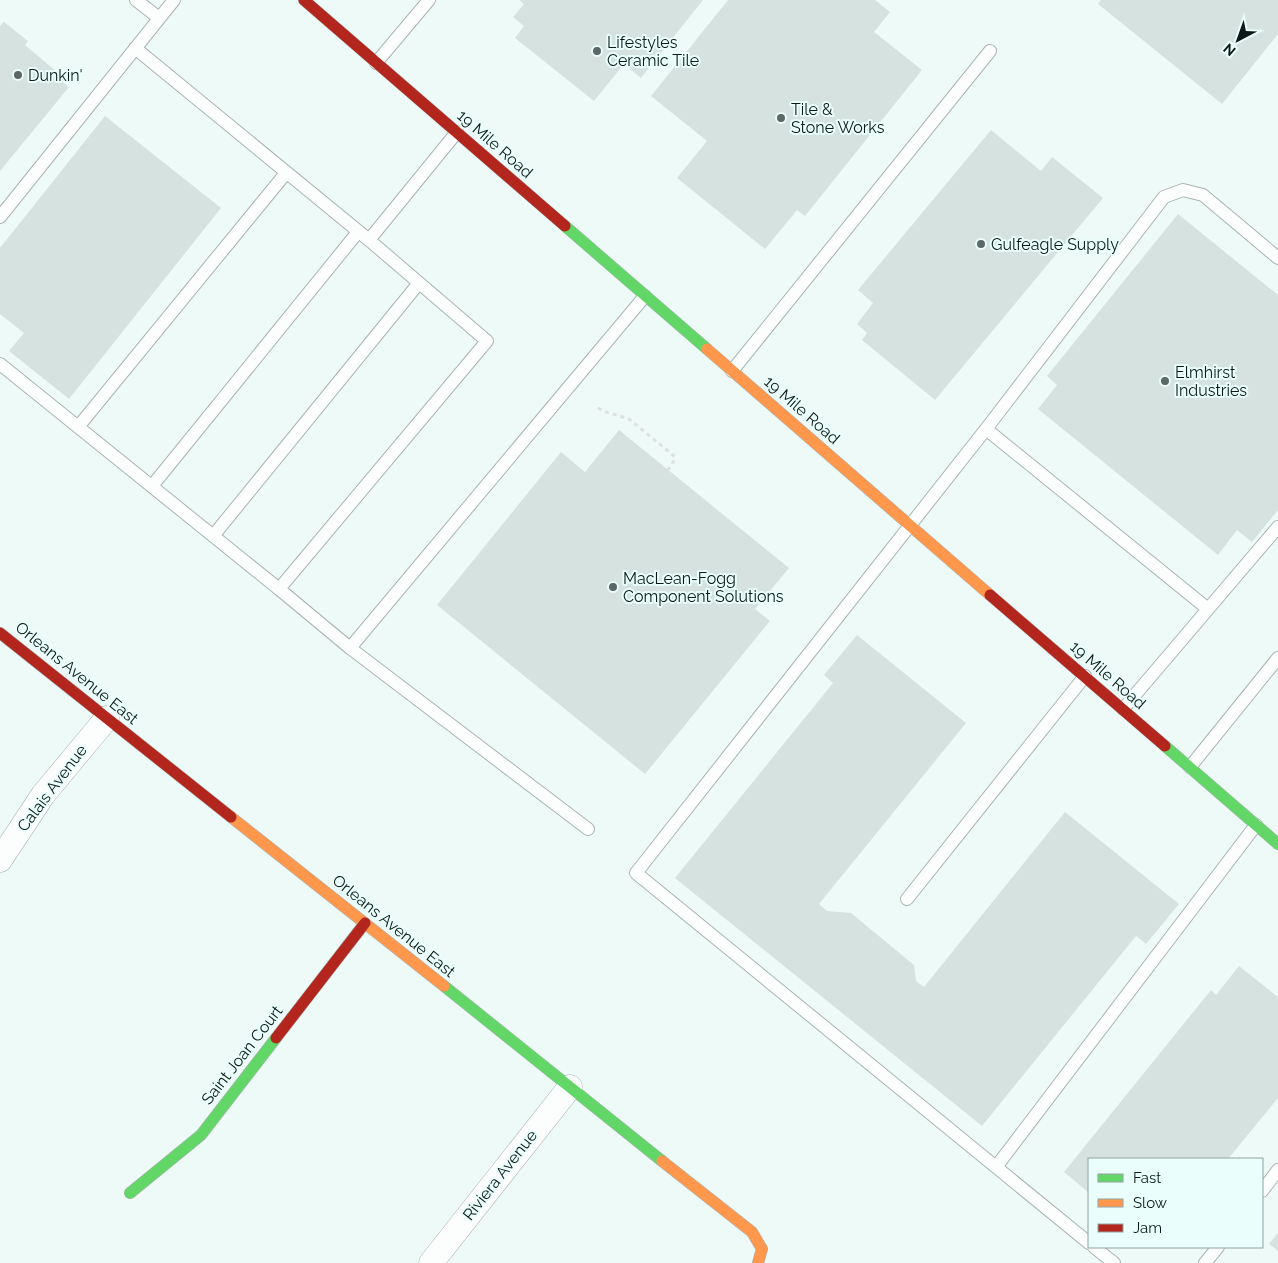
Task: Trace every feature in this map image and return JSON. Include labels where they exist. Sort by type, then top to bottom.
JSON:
[{"type":"street","name":"19 Mile Road","points":[[304,0],[318,5],[376,63],[1278,844]]},
{"type":"street","name":"Orleans Avenue East","points":[[0,633],[752,1232],[762,1249],[758,1263]]},
{"type":"street","name":"Calais Avenue","points":[[0,860],[44,795],[106,718]]},
{"type":"street","name":"Saint Joan Court","points":[[130,1193],[201,1135],[365,923]]},
{"type":"street","name":"Riviera Avenue","points":[[431,1263],[570,1087]]},
{"type":"lane","points":[[136,0],[159,18]]},
{"type":"lane","points":[[0,217],[174,0]]},
{"type":"lane","points":[[376,63],[429,0]]},
{"type":"lane","points":[[135,48],[369,240],[487,341],[279,589]]},
{"type":"lane","points":[[732,371],[990,51]]},
{"type":"lane","points":[[369,240],[456,132]]},
{"type":"lane","points":[[78,427],[286,173]]},
{"type":"lane","points":[[1088,1242],[636,873],[986,428],[1164,197],[1183,190],[1203,195],[1278,258]]},
{"type":"lane","points":[[152,486],[358,232]]},
{"type":"lane","points":[[213,536],[419,283]]},
{"type":"lane","points":[[350,648],[645,296]]},
{"type":"lane","points":[[0,364],[350,648],[588,829]]},
{"type":"lane","points":[[986,428],[1208,609]]},
{"type":"lane","points":[[1123,709],[1278,527]]},
{"type":"lane","points":[[1190,767],[1278,658]]},
{"type":"lane","points":[[907,899],[1085,676]]},
{"type":"lane","points":[[996,1167],[1256,825]]},
{"type":"lane","points":[[1263,1190],[1278,1170]]},
{"type":"lane","points":[[1095,1248],[1114,1263]]},
{"type":"lane","points":[[1205,1263],[1217,1248]]},
{"type":"path","points":[[598,408],[603,412],[628,419],[673,455],[675,459],[673,465],[668,470]]},
{"type":"building","name":"Lifestyles Ceramic Tile","points":[[519,0],[703,0],[641,78],[624,64],[594,101],[515,38],[524,26],[513,17],[524,4]]},
{"type":"building","name":"Tile & Stone Works","points":[[728,0],[875,0],[890,12],[874,32],[922,70],[805,216],[797,210],[765,249],[677,178],[707,141],[651,96]]},
{"type":"building","points":[[1101,0],[1278,0],[1278,34],[1222,104],[1098,4]]},
{"type":"building","points":[[4,22],[28,41],[25,45],[63,77],[60,80],[69,87],[0,171],[0,26]]},
{"type":"building","points":[[105,116],[221,208],[69,399],[9,351],[24,333],[0,314],[0,248]]},
{"type":"building","name":"Gulfeagle Supply","points":[[991,130],[1041,171],[1052,157],[1103,198],[935,400],[862,340],[867,333],[857,324],[873,303],[858,290]]},
{"type":"building","name":"Elmhirst Industries","points":[[1178,214],[1278,295],[1278,510],[1252,542],[1237,530],[1218,555],[1038,409],[1057,385],[1047,376]]},
{"type":"building","name":"MacLean-Fogg Component Solutions","points":[[619,430],[789,568],[755,609],[770,621],[645,774],[437,605],[561,452],[585,472]]},
{"type":"building","points":[[857,635],[966,723],[819,904],[827,911],[851,913],[914,965],[916,981],[924,987],[1065,812],[1179,904],[1146,944],[1136,936],[982,1126],[675,878],[833,683],[824,675]]},
{"type":"building","points":[[1239,966],[1278,997],[1278,1098],[1229,1158],[1088,1158],[1088,1192],[1064,1172],[1211,990],[1216,995]]},
{"type":"building","points":[[1278,1233],[1278,1251],[1269,1244]]},
{"type":"traffic: fast","points":[[565,226],[707,349]]},
{"type":"traffic: fast","points":[[1165,746],[1278,844]]},
{"type":"traffic: fast","points":[[444,986],[662,1161]]},
{"type":"traffic: fast","points":[[130,1193],[201,1135],[276,1038]]},
{"type":"traffic: slow","points":[[707,349],[990,595]]},
{"type":"traffic: slow","points":[[231,817],[444,986]]},
{"type":"traffic: slow","points":[[662,1161],[752,1232],[762,1249],[758,1263]]},
{"type":"traffic: jam","points":[[304,0],[565,226]]},
{"type":"traffic: jam","points":[[990,595],[1165,746]]},
{"type":"traffic: jam","points":[[0,633],[231,817]]},
{"type":"traffic: jam","points":[[276,1038],[365,923]]},
{"type":"place","name":"Lifestyles Ceramic Tile","points":[[597,51]]},
{"type":"place","name":"Dunkin'","points":[[18,75]]},
{"type":"place","name":"Tile & Stone Works","points":[[781,118]]},
{"type":"place","name":"Gulfeagle Supply","points":[[981,244]]},
{"type":"place","name":"Elmhirst Industries","points":[[1165,381]]},
{"type":"place","name":"MacLean-Fogg Component Solutions","points":[[613,587]]}]
